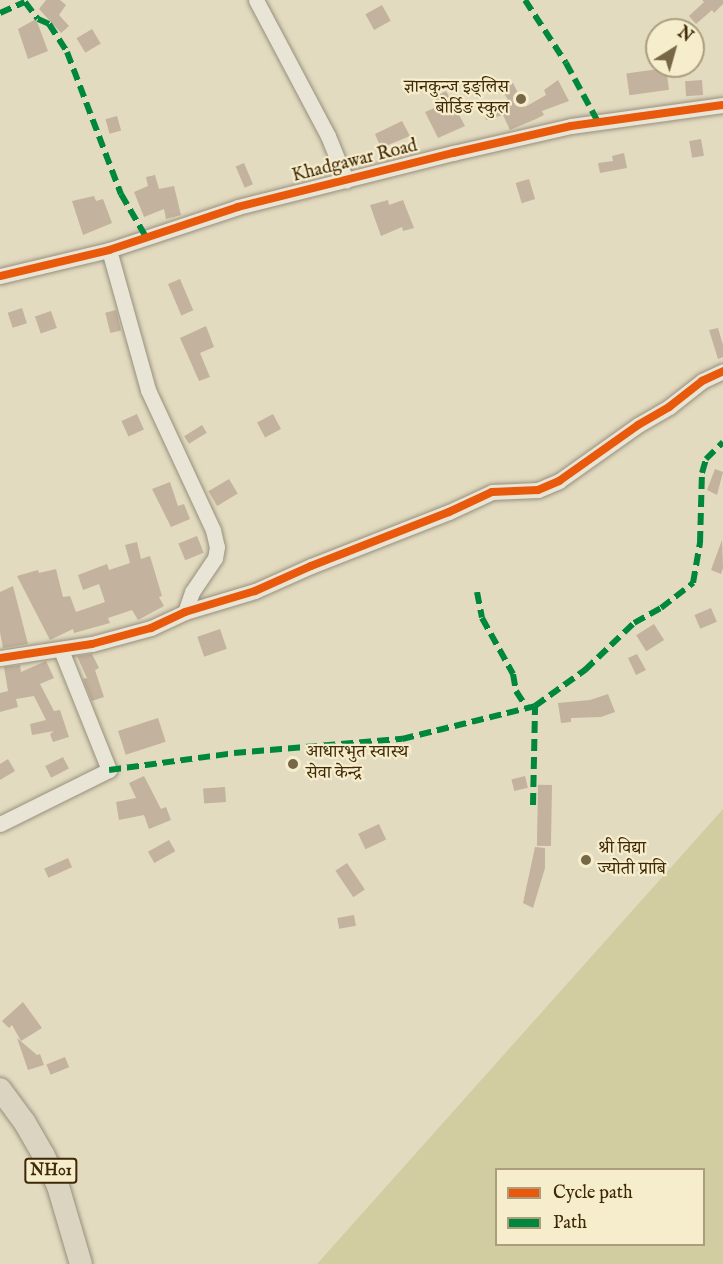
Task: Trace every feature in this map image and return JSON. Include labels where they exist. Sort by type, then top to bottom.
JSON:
[{"type":"highway","name":"NH01","points":[[0,1089],[26,1123],[58,1186],[81,1264]]},
{"type":"street","points":[[256,0],[328,136],[346,180]]},
{"type":"street","name":"Khadgawar Road","points":[[0,276],[109,250],[238,207],[571,126],[723,105]]},
{"type":"street","points":[[109,250],[148,390],[213,530],[217,547],[215,558],[192,592],[185,612]]},
{"type":"street","points":[[0,658],[61,650],[151,628],[185,612],[255,591],[311,566],[449,512],[492,492],[538,489],[559,481],[638,425],[669,407],[702,381],[723,371]]},
{"type":"street","points":[[0,824],[109,770],[61,650]]},
{"type":"shaded area","points":[[723,809],[723,1264],[317,1264]]},
{"type":"building","points":[[46,0],[60,0],[66,5],[59,15],[69,26],[61,33],[39,9]]},
{"type":"building","points":[[702,0],[723,0],[723,4],[714,13],[712,10],[703,18],[691,18],[689,16],[704,2]]},
{"type":"building","points":[[382,5],[391,21],[374,30],[365,14]]},
{"type":"building","points":[[36,19],[48,51],[28,59],[18,29]]},
{"type":"building","points":[[92,29],[101,44],[85,53],[77,38]]},
{"type":"building","points":[[645,71],[645,78],[667,78],[669,90],[629,95],[626,74]]},
{"type":"building","points":[[558,80],[569,101],[542,111],[544,115],[510,130],[503,115],[486,120],[482,108],[508,100],[502,89],[513,83],[525,107],[546,95],[544,90]]},
{"type":"building","points":[[702,80],[703,95],[686,96],[685,81]]},
{"type":"building","points":[[446,91],[465,126],[438,138],[425,112],[439,106],[435,97]]},
{"type":"building","points":[[117,116],[121,130],[110,134],[105,119]]},
{"type":"building","points":[[402,121],[410,136],[381,148],[375,134]]},
{"type":"building","points":[[701,139],[704,156],[692,158],[689,141]]},
{"type":"building","points":[[624,153],[627,168],[600,173],[598,163],[613,161],[612,156]]},
{"type":"building","points":[[244,163],[253,184],[245,188],[236,167]]},
{"type":"building","points":[[155,175],[159,189],[174,186],[181,215],[166,219],[164,209],[144,217],[134,192],[148,186],[146,177]]},
{"type":"building","points":[[529,179],[535,199],[522,203],[516,183]]},
{"type":"building","points":[[94,196],[96,201],[103,199],[112,223],[83,235],[72,201]]},
{"type":"building","points":[[388,200],[389,205],[403,200],[414,228],[403,231],[402,227],[381,236],[370,205]]},
{"type":"building","points":[[180,279],[193,310],[181,315],[168,284]]},
{"type":"building","points":[[22,308],[27,323],[13,328],[8,313]]},
{"type":"building","points":[[116,310],[121,330],[110,333],[105,313]]},
{"type":"building","points":[[51,311],[57,328],[41,334],[35,317]]},
{"type":"building","points":[[206,326],[214,347],[200,353],[210,377],[199,381],[180,338]]},
{"type":"building","points":[[718,328],[723,345],[723,357],[718,359],[709,330]]},
{"type":"building","points":[[137,414],[144,430],[128,436],[121,421]]},
{"type":"building","points":[[273,414],[281,429],[265,437],[257,422]]},
{"type":"building","points":[[202,425],[207,433],[189,444],[184,436]]},
{"type":"building","points":[[715,469],[723,472],[717,495],[707,490]]},
{"type":"building","points":[[229,479],[238,494],[217,506],[208,491]]},
{"type":"building","points":[[170,482],[178,506],[184,504],[190,519],[171,527],[152,489]]},
{"type":"building","points":[[197,536],[204,553],[185,560],[178,543]]},
{"type":"building","points":[[722,540],[723,568],[721,574],[711,570]]},
{"type":"building","points":[[137,542],[141,559],[150,556],[162,596],[159,597],[164,606],[138,620],[132,610],[108,618],[110,623],[74,633],[73,629],[50,640],[17,576],[38,570],[39,573],[56,569],[63,597],[70,596],[76,612],[105,602],[99,584],[83,590],[78,575],[107,564],[109,570],[130,563],[125,545]]},
{"type":"building","points":[[13,586],[28,644],[3,648],[0,632],[0,592]]},
{"type":"building","points":[[711,608],[717,622],[700,629],[694,615]]},
{"type":"building","points":[[654,624],[664,640],[646,651],[636,635]]},
{"type":"building","points":[[220,629],[227,649],[204,657],[197,637]]},
{"type":"building","points":[[92,654],[99,668],[95,670],[104,697],[92,701],[83,679],[87,678],[77,656]]},
{"type":"building","points":[[637,654],[646,670],[636,675],[628,658]]},
{"type":"building","points":[[46,661],[54,678],[40,684],[54,711],[60,710],[69,737],[53,742],[50,734],[54,731],[32,735],[30,724],[46,720],[34,696],[16,699],[18,707],[0,712],[0,693],[8,691],[4,667],[20,665],[21,672]]},
{"type":"building","points":[[608,694],[615,712],[601,717],[571,718],[571,722],[561,723],[558,703],[590,700]]},
{"type":"building","points":[[158,718],[166,742],[126,755],[118,731]]},
{"type":"building","points":[[63,757],[69,769],[51,778],[45,766]]},
{"type":"building","points":[[8,759],[15,771],[0,780],[0,764]]},
{"type":"building","points":[[144,776],[161,809],[166,807],[171,820],[149,829],[144,815],[119,820],[116,802],[136,798],[129,783]]},
{"type":"building","points":[[525,776],[528,788],[514,791],[511,779]]},
{"type":"building","points":[[538,785],[552,785],[551,846],[537,846]]},
{"type":"building","points":[[225,787],[226,802],[204,803],[203,789]]},
{"type":"building","points":[[379,824],[386,839],[365,849],[358,834]]},
{"type":"building","points":[[169,840],[175,851],[154,863],[148,852]]},
{"type":"building","points":[[535,847],[545,848],[545,868],[533,908],[523,903]]},
{"type":"building","points":[[68,858],[72,867],[48,878],[44,869]]},
{"type":"building","points":[[347,863],[365,890],[353,897],[335,871]]},
{"type":"building","points":[[354,915],[356,926],[339,929],[337,918]]},
{"type":"building","points":[[23,1002],[42,1028],[21,1041],[12,1025],[9,1028],[2,1021]]},
{"type":"building","points":[[17,1038],[37,1055],[40,1054],[44,1065],[28,1070]]},
{"type":"building","points":[[65,1057],[69,1067],[51,1075],[46,1064]]},
{"type":"marked path","points":[[525,0],[566,63],[598,122]]},
{"type":"marked path","points":[[25,2],[38,19],[49,24],[67,52],[121,194],[146,237]]},
{"type":"marked path","points":[[0,13],[25,2]]},
{"type":"marked path","points":[[109,770],[234,753],[402,739],[535,706],[585,670],[634,623],[661,608],[693,583],[700,543],[702,473],[706,459],[723,442]]},
{"type":"marked path","points":[[477,592],[482,618],[513,674],[516,691],[527,708]]},
{"type":"marked path","points":[[533,805],[535,706]]},
{"type":"cycle path","points":[[0,276],[109,250],[238,207],[453,153],[571,126],[723,105]]},
{"type":"cycle path","points":[[0,658],[92,644],[151,628],[185,612],[255,591],[311,566],[449,512],[492,492],[538,490],[559,481],[638,425],[669,407],[702,381],[723,371]]},
{"type":"place","name":"ज्ञानकुन्ज इङ्लिस बोर्डिङ स्कुल","points":[[521,99]]},
{"type":"place","name":"आधारभुत स्वास्थ सेवा केन्द्र","points":[[293,764]]},
{"type":"place","name":"श्री विद्या ज्योती प्राबि","points":[[586,860]]}]
